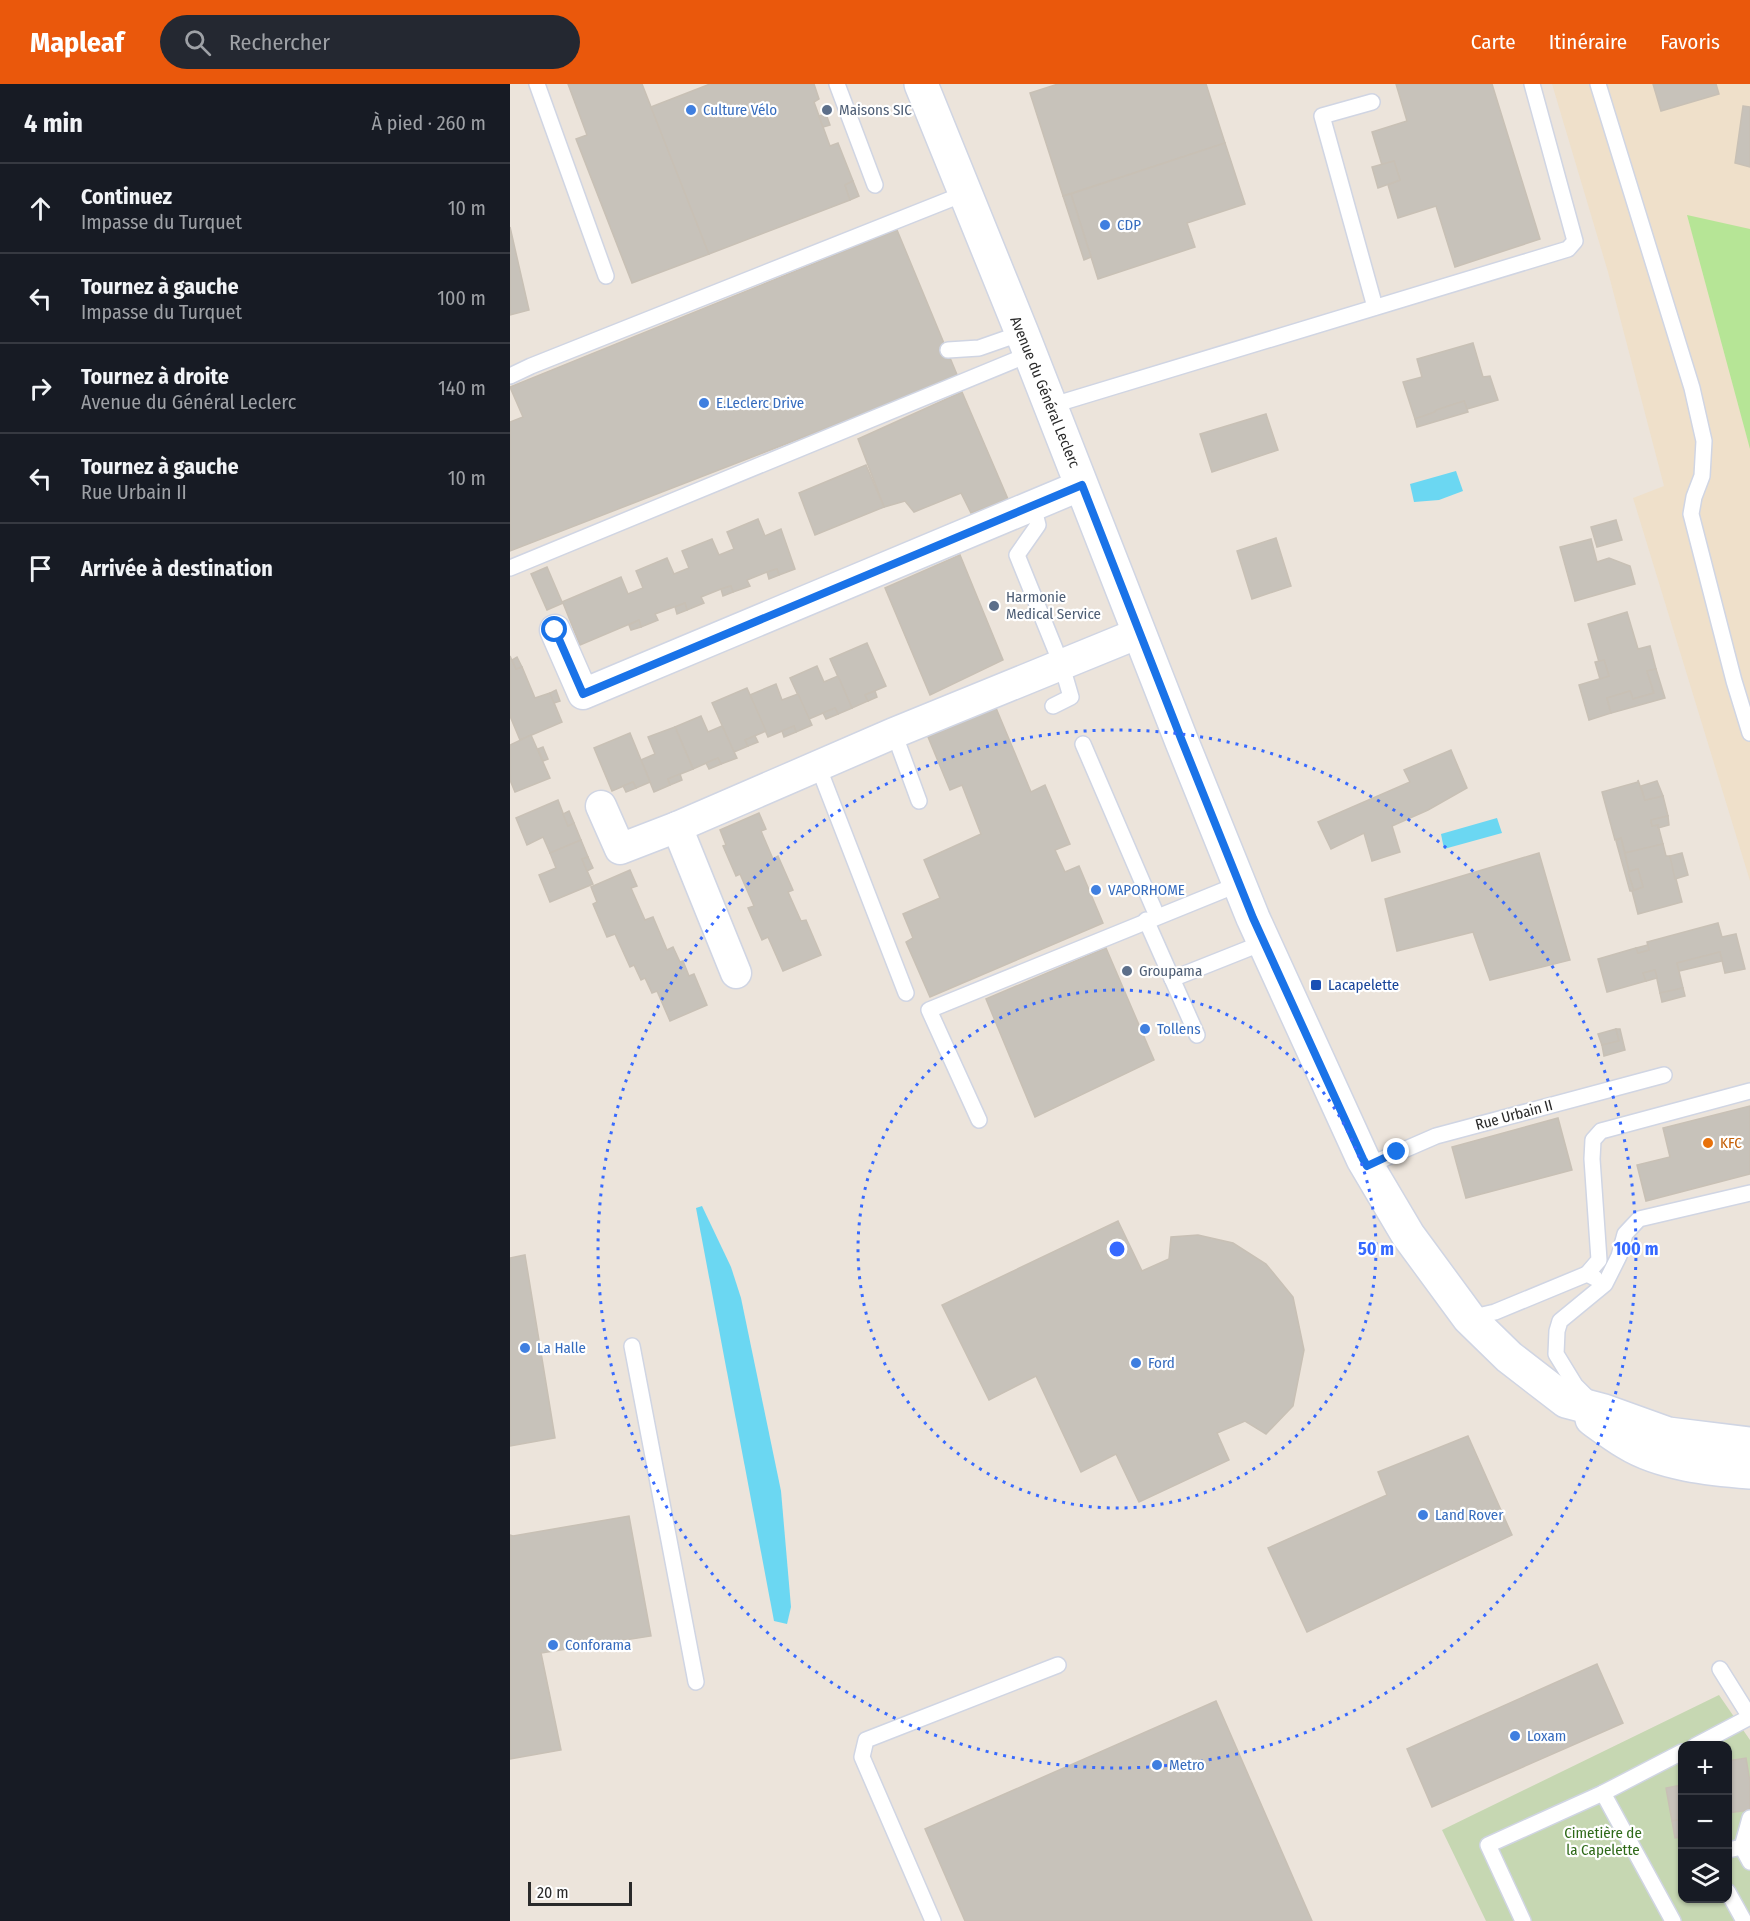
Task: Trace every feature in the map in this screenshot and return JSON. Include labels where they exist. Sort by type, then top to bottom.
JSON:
[{"type":"street","name":"Avenue du Général Leclerc","points":[[921,84],[1026,343],[1239,884],[1367,1166],[1408,1235],[1469,1318],[1509,1357],[1566,1401],[1604,1411],[1668,1434],[1750,1444]]},
{"type":"street","points":[[555,630],[583,694],[1082,485]]},
{"type":"street","points":[[601,806],[620,849],[1140,633]]},
{"type":"street","points":[[677,827],[736,973]]},
{"type":"street","points":[[1566,1401],[1629,1445],[1656,1456],[1690,1466],[1750,1472]]},
{"type":"lane","points":[[537,84],[606,276]]},
{"type":"lane","points":[[837,84],[875,185]]},
{"type":"lane","points":[[1050,406],[1568,249],[1575,241],[1532,84]]},
{"type":"lane","points":[[1598,84],[1692,388],[1704,441],[1702,476],[1694,496],[1691,514],[1750,733]]},
{"type":"lane","points":[[1372,102],[1322,116],[1375,307]]},
{"type":"lane","points":[[510,376],[869,236],[966,193]]},
{"type":"lane","points":[[948,350],[1026,343]]},
{"type":"lane","points":[[510,568],[1026,343]]},
{"type":"lane","points":[[1033,505],[1038,525],[1017,555],[1062,666],[1071,697],[1053,706]]},
{"type":"lane","points":[[894,734],[919,801]]},
{"type":"lane","points":[[1083,744],[1152,918],[1172,979],[1197,1035]]},
{"type":"lane","points":[[818,766],[906,993]]},
{"type":"lane","points":[[979,1120],[929,1010],[1239,884]]},
{"type":"lane","points":[[1172,979],[1265,942]]},
{"type":"lane","name":"Rue Urbain II","points":[[1367,1166],[1436,1136],[1664,1075]]},
{"type":"lane","points":[[1469,1318],[1495,1312],[1587,1274],[1599,1260],[1592,1159],[1593,1140],[1601,1131],[1750,1091]]},
{"type":"lane","points":[[1604,1411],[1575,1385],[1560,1364],[1555,1346],[1560,1321],[1605,1284],[1625,1234],[1639,1219],[1750,1193]]},
{"type":"lane","points":[[1587,1274],[1605,1284]]},
{"type":"lane","points":[[632,1346],[696,1682]]},
{"type":"lane","points":[[933,1921],[862,1756],[866,1740],[1058,1665]]},
{"type":"lane","points":[[1704,1741],[1750,1717],[1720,1669]]},
{"type":"lane","points":[[1523,1921],[1488,1845],[1603,1793],[1678,1755]]},
{"type":"lane","points":[[1603,1793],[1673,1921]]},
{"type":"lane","points":[[1750,1818],[1735,1848],[1750,1862]]},
{"type":"lane","points":[[1732,1899],[1744,1921]]},
{"type":"shaded area","points":[[1552,84],[1750,84],[1750,881],[1633,498],[1664,486],[1608,272]]},
{"type":"green space","points":[[1687,215],[1750,229],[1750,449]]},
{"type":"green space","name":"Cimetière de la Capelette","points":[[1719,1695],[1750,1740],[1750,1921],[1486,1921],[1442,1830]]},
{"type":"water","points":[[1456,471],[1463,491],[1439,500],[1414,502],[1410,484]]},
{"type":"water","points":[[1497,818],[1502,833],[1444,849],[1441,834]]},
{"type":"water","points":[[702,1206],[731,1267],[741,1298],[781,1491],[791,1607],[787,1624],[774,1621],[696,1208]]},
{"type":"building","points":[[568,84],[642,84],[709,254],[632,283],[576,139],[587,135]]},
{"type":"building","points":[[710,84],[814,84],[819,99],[814,102],[830,146],[838,143],[853,181],[845,185],[850,200],[709,254],[651,107]]},
{"type":"building","points":[[1058,84],[1206,84],[1225,143],[1063,196],[1030,93]]},
{"type":"building","points":[[1396,84],[1492,84],[1540,239],[1455,267],[1436,206],[1398,218],[1388,185],[1400,180],[1394,161],[1382,165],[1372,132],[1407,121]]},
{"type":"building","points":[[1653,84],[1716,84],[1719,94],[1661,111]]},
{"type":"building","points":[[1743,106],[1750,107],[1750,167],[1735,163]]},
{"type":"building","points":[[826,114],[830,125],[823,127],[819,116]]},
{"type":"building","points":[[1225,143],[1245,204],[1187,223],[1195,247],[1098,279],[1071,194]]},
{"type":"building","points":[[1394,161],[1400,180],[1378,188],[1372,167]]},
{"type":"building","points":[[853,181],[859,196],[850,200],[845,185]]},
{"type":"building","points":[[1071,194],[1091,257],[1084,260],[1063,196]]},
{"type":"building","points":[[510,227],[529,310],[510,315]]},
{"type":"building","name":"E.Leclerc Drive","points":[[897,230],[958,377],[510,551],[510,422],[523,417],[510,387]]},
{"type":"building","points":[[1473,343],[1483,377],[1490,376],[1498,400],[1467,409],[1464,401],[1415,419],[1403,382],[1422,377],[1417,359]]},
{"type":"building","points":[[962,392],[1008,499],[971,513],[961,493],[914,512],[905,501],[884,507],[858,439]]},
{"type":"building","points":[[1464,401],[1468,412],[1417,427],[1415,419]]},
{"type":"building","points":[[1266,414],[1278,450],[1212,472],[1200,434]]},
{"type":"building","points":[[866,465],[884,507],[815,535],[799,493]]},
{"type":"building","points":[[758,519],[765,536],[781,529],[795,569],[779,575],[777,569],[767,572],[747,580],[750,586],[733,592],[731,586],[721,589],[701,597],[704,603],[687,610],[685,603],[655,614],[658,620],[641,627],[639,620],[580,645],[563,603],[547,610],[531,574],[547,567],[562,602],[621,577],[628,594],[643,588],[636,571],[667,558],[674,574],[689,568],[682,551],[712,539],[719,555],[734,549],[727,532]]},
{"type":"building","points":[[1616,520],[1622,540],[1597,547],[1591,527]]},
{"type":"building","points":[[1276,538],[1291,586],[1252,599],[1237,551]]},
{"type":"building","points":[[1591,539],[1597,562],[1609,558],[1630,566],[1635,584],[1575,601],[1560,547]]},
{"type":"building","points":[[960,555],[1003,660],[930,695],[885,588]]},
{"type":"building","points":[[777,569],[779,575],[769,579],[767,572]]},
{"type":"building","points":[[731,586],[733,592],[723,596],[721,589]]},
{"type":"building","points":[[685,603],[687,610],[677,614],[675,607]]},
{"type":"building","points":[[1627,612],[1638,649],[1650,646],[1656,669],[1647,671],[1654,693],[1633,699],[1630,691],[1607,698],[1611,713],[1589,720],[1579,685],[1609,676],[1604,660],[1599,662],[1588,624]]},
{"type":"building","points":[[639,620],[641,627],[631,630],[629,625]]},
{"type":"building","points":[[867,643],[886,686],[865,695],[868,701],[852,708],[830,659]]},
{"type":"building","points":[[510,656],[516,669],[522,667],[535,698],[550,693],[562,722],[520,740],[510,716]]},
{"type":"building","points":[[517,657],[522,667],[516,669],[512,660]]},
{"type":"building","points":[[1604,660],[1609,676],[1600,679],[1595,662]]},
{"type":"building","points":[[817,666],[824,682],[838,676],[852,708],[838,714],[835,708],[809,719],[790,678]]},
{"type":"building","points":[[1656,669],[1665,698],[1611,713],[1607,698],[1630,691],[1633,699],[1654,693],[1647,671]]},
{"type":"building","points":[[776,684],[782,700],[798,694],[812,725],[796,732],[794,726],[768,737],[750,695]]},
{"type":"building","points":[[747,688],[766,731],[745,740],[748,746],[734,752],[712,703]]},
{"type":"building","points":[[556,690],[560,701],[554,703],[550,693]]},
{"type":"building","points":[[875,691],[877,697],[868,701],[865,695]]},
{"type":"building","points":[[835,708],[838,714],[826,719],[823,713]]},
{"type":"building","points":[[996,708],[1031,792],[1045,785],[1070,844],[1055,850],[1065,872],[1079,866],[1103,923],[930,997],[906,942],[913,938],[903,914],[940,898],[924,860],[981,834],[962,785],[950,790],[928,737]]},
{"type":"building","points":[[701,716],[708,732],[722,726],[737,758],[721,764],[718,758],[693,769],[675,727]]},
{"type":"building","points":[[794,726],[796,732],[784,737],[782,731]]},
{"type":"building","points":[[675,727],[693,769],[668,779],[670,785],[654,792],[641,760],[655,754],[648,737]]},
{"type":"building","points":[[630,733],[650,782],[636,788],[633,782],[612,791],[594,748]]},
{"type":"building","points":[[531,735],[550,778],[515,792],[510,780],[510,745]]},
{"type":"building","points":[[755,736],[758,742],[748,746],[745,740]]},
{"type":"building","points":[[543,747],[548,759],[543,761],[538,749]]},
{"type":"building","points":[[1451,750],[1467,788],[1428,810],[1392,826],[1400,852],[1372,861],[1364,833],[1331,849],[1318,822],[1410,782],[1404,770]]},
{"type":"building","points":[[718,758],[721,764],[709,769],[706,763]]},
{"type":"building","points":[[680,774],[682,780],[670,785],[668,779]]},
{"type":"building","points":[[1638,780],[1645,800],[1663,796],[1668,816],[1651,820],[1652,826],[1658,825],[1663,844],[1625,853],[1621,838],[1615,840],[1602,792],[1638,782]]},
{"type":"building","points":[[1657,781],[1663,796],[1645,800],[1641,786]]},
{"type":"building","points":[[633,782],[636,788],[626,792],[623,786]]},
{"type":"building","points":[[558,800],[568,826],[574,823],[581,840],[550,853],[543,837],[527,845],[516,818]]},
{"type":"building","points":[[569,811],[574,823],[568,826],[563,814]]},
{"type":"building","points":[[759,813],[766,829],[761,831],[773,859],[778,856],[793,890],[788,892],[801,921],[806,920],[821,955],[783,971],[768,937],[762,940],[748,908],[754,906],[740,874],[736,876],[723,846],[726,845],[720,830]]},
{"type":"building","points":[[1668,816],[1669,825],[1658,828],[1658,825],[1652,826],[1651,820]]},
{"type":"building","points":[[1621,838],[1634,890],[1632,891],[1630,891],[1616,841]]},
{"type":"building","points":[[581,840],[588,857],[582,859],[593,884],[550,902],[539,875],[556,868],[550,853]]},
{"type":"building","points":[[1663,844],[1666,856],[1670,856],[1682,902],[1638,914],[1632,891],[1643,887],[1638,869],[1629,871],[1625,853]]},
{"type":"building","points":[[1539,853],[1570,960],[1490,980],[1473,932],[1397,951],[1385,899]]},
{"type":"building","points":[[1682,853],[1688,875],[1675,879],[1670,856]]},
{"type":"building","points":[[588,857],[593,868],[587,871],[582,859]]},
{"type":"building","points":[[1638,869],[1643,887],[1634,890],[1628,872]]},
{"type":"building","points":[[630,870],[637,886],[631,888],[645,920],[653,917],[667,950],[673,947],[680,962],[683,961],[689,976],[694,974],[707,1005],[670,1021],[657,991],[652,993],[645,978],[641,980],[634,965],[630,967],[615,934],[607,937],[593,904],[597,902],[591,887]]},
{"type":"building","points":[[1718,923],[1722,937],[1736,934],[1745,969],[1725,973],[1720,952],[1677,963],[1683,988],[1660,993],[1655,970],[1643,973],[1646,981],[1607,992],[1598,959],[1636,948],[1638,953],[1649,950],[1647,942]]},
{"type":"building","points":[[1648,945],[1649,950],[1638,953],[1636,948]]},
{"type":"building","points":[[1106,948],[1154,1060],[1035,1117],[986,999]]},
{"type":"building","points":[[1720,952],[1722,961],[1679,971],[1677,963]]},
{"type":"building","points":[[1655,970],[1657,978],[1646,981],[1643,973]]},
{"type":"building","points":[[1683,988],[1685,996],[1662,1002],[1660,993]]},
{"type":"building","points":[[1616,1029],[1619,1041],[1602,1045],[1598,1034]]},
{"type":"building","points":[[1616,1029],[1620,1029],[1625,1050],[1604,1056],[1602,1045],[1619,1041]]},
{"type":"building","name":"KFC","points":[[1750,1106],[1750,1174],[1646,1201],[1637,1165],[1670,1157],[1663,1128]]},
{"type":"building","points":[[1558,1118],[1572,1170],[1466,1198],[1452,1147]]},
{"type":"building","name":"Ford","points":[[1118,1221],[1142,1271],[1169,1259],[1171,1237],[1198,1235],[1233,1243],[1266,1264],[1293,1297],[1304,1350],[1293,1406],[1266,1434],[1245,1421],[1217,1433],[1229,1460],[1139,1502],[1116,1454],[1081,1472],[1036,1376],[989,1400],[942,1305]]},
{"type":"building","name":"La Halle","points":[[525,1255],[555,1438],[510,1446],[510,1258]]},
{"type":"building","name":"Land Rover","points":[[1468,1436],[1512,1535],[1307,1632],[1268,1548],[1387,1495],[1378,1472]]},
{"type":"building","name":"Conforama","points":[[629,1516],[651,1636],[541,1653],[561,1750],[510,1759],[510,1535]]},
{"type":"building","name":"Loxam","points":[[1597,1664],[1623,1723],[1432,1807],[1407,1749]]},
{"type":"building","name":"Metro","points":[[1216,1701],[1312,1921],[965,1921],[925,1829]]},
{"type":"building","points":[[1746,1758],[1750,1782],[1750,1810],[1732,1812],[1732,1760]]},
{"type":"building","points":[[1678,1786],[1678,1820],[1672,1821],[1666,1788]]},
{"type":"building","points":[[1678,1820],[1678,1838],[1675,1838],[1672,1821]]},
{"type":"place","name":"Culture Vélo","points":[[691,110]]},
{"type":"place","name":"Maisons SIC","points":[[827,110]]},
{"type":"place","name":"CDP","points":[[1105,225]]},
{"type":"place","name":"E.Leclerc Drive","points":[[704,403]]},
{"type":"place","name":"Harmonie Medical Service","points":[[994,606]]},
{"type":"place","name":"VAPORHOME","points":[[1096,890]]},
{"type":"place","name":"Groupama","points":[[1127,971]]},
{"type":"place","name":"Lacapelette","points":[[1316,985]]},
{"type":"place","name":"Tollens","points":[[1145,1029]]},
{"type":"place","name":"KFC","points":[[1708,1143]]},
{"type":"place","name":"La Halle","points":[[525,1348]]},
{"type":"place","name":"Ford","points":[[1136,1363]]},
{"type":"place","name":"Land Rover","points":[[1423,1515]]},
{"type":"place","name":"Conforama","points":[[553,1645]]},
{"type":"place","name":"Loxam","points":[[1515,1736]]},
{"type":"place","name":"Metro","points":[[1157,1765]]},
{"type":"route","points":[[555,630],[583,694],[1082,485],[1253,918],[1273,957],[1363,1159],[1367,1166],[1397,1152]]}]
